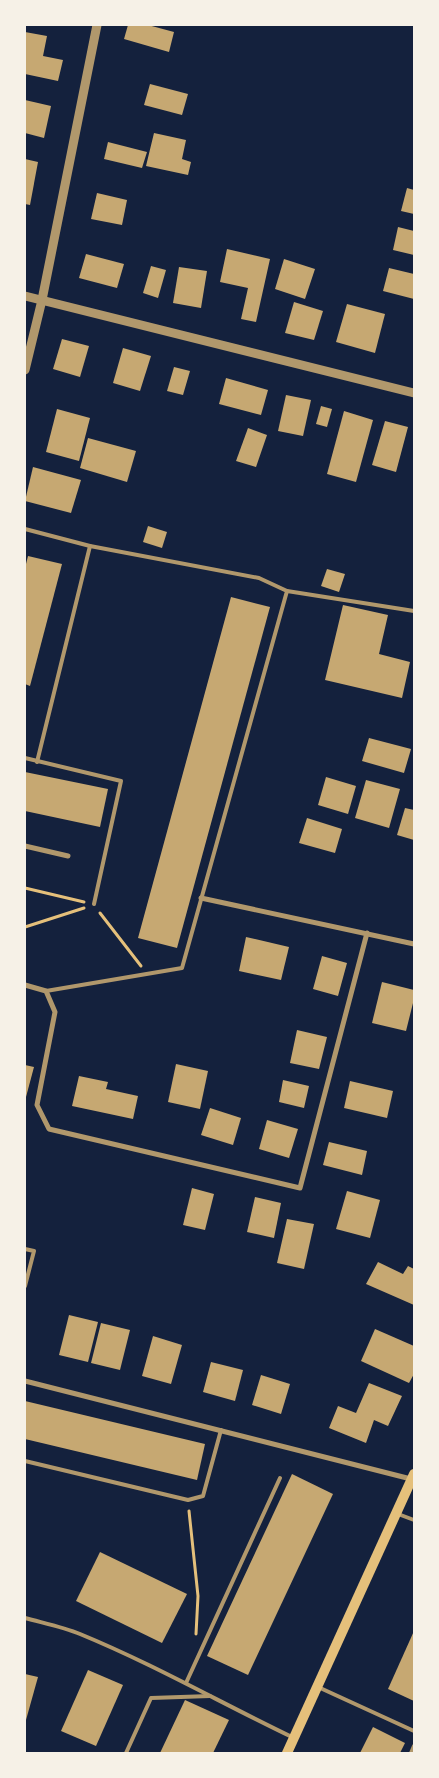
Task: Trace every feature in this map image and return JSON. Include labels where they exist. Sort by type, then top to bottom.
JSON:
[{"type":"main road","points":[[287,1753],[413,1477]]},
{"type":"street","points":[[25,370],[42,300],[97,25]]},
{"type":"street","points":[[25,296],[414,393]]},
{"type":"street","points":[[25,846],[68,856]]},
{"type":"street","points":[[200,898],[414,944]]},
{"type":"street","points":[[25,985],[46,991],[55,1012],[37,1105],[49,1129],[300,1188],[367,933]]},
{"type":"street","points":[[25,1381],[413,1477]]},
{"type":"lane","points":[[25,529],[90,546],[259,578],[287,591],[414,611]]},
{"type":"lane","points":[[38,762],[90,546]]},
{"type":"lane","points":[[46,991],[182,968],[287,591]]},
{"type":"lane","points":[[25,758],[121,781],[94,904]]},
{"type":"lane","points":[[25,1249],[34,1251],[25,1286]]},
{"type":"lane","points":[[25,1461],[188,1500],[203,1496],[222,1430]]},
{"type":"lane","points":[[186,1682],[280,1478]]},
{"type":"lane","points":[[396,1513],[414,1520]]},
{"type":"lane","points":[[25,1618],[78,1633],[186,1682],[294,1738]]},
{"type":"lane","points":[[317,1686],[414,1731]]},
{"type":"lane","points":[[126,1753],[151,1698],[212,1696]]},
{"type":"lane","points":[[411,1753],[414,1746]]},
{"type":"path","points":[[25,888],[94,904],[147,974]]},
{"type":"path","points":[[25,927],[94,904]]},
{"type":"path","points":[[188,1500],[198,1596],[195,1640]]},
{"type":"building","points":[[128,25],[148,25],[174,32],[169,52],[124,39]]},
{"type":"building","points":[[25,32],[47,36],[43,56],[63,60],[58,81],[25,74]]},
{"type":"building","points":[[150,84],[188,94],[182,115],[144,105]]},
{"type":"building","points":[[25,100],[51,106],[44,138],[25,133]]},
{"type":"building","points":[[154,133],[186,140],[182,159],[191,162],[188,175],[146,166]]},
{"type":"building","points":[[108,142],[147,152],[142,168],[104,159]]},
{"type":"building","points":[[25,159],[38,162],[30,205],[25,204]]},
{"type":"building","points":[[407,188],[414,190],[414,214],[401,211]]},
{"type":"building","points":[[97,193],[127,200],[122,225],[91,219]]},
{"type":"building","points":[[398,227],[414,231],[414,255],[393,250]]},
{"type":"building","points":[[227,249],[270,259],[256,322],[241,319],[248,288],[220,282]]},
{"type":"building","points":[[86,254],[124,264],[117,288],[79,278]]},
{"type":"building","points":[[284,259],[315,269],[305,299],[275,289]]},
{"type":"building","points":[[151,266],[166,270],[158,298],[143,293]]},
{"type":"building","points":[[179,267],[207,271],[201,308],[173,303]]},
{"type":"building","points":[[389,268],[414,274],[414,299],[383,291]]},
{"type":"building","points":[[294,302],[323,311],[314,340],[285,333]]},
{"type":"building","points":[[347,304],[385,314],[375,353],[336,342]]},
{"type":"building","points":[[62,339],[89,346],[80,377],[53,369]]},
{"type":"building","points":[[123,348],[151,356],[140,391],[113,383]]},
{"type":"building","points":[[174,367],[190,371],[183,395],[167,391]]},
{"type":"building","points":[[226,378],[268,390],[261,415],[219,404]]},
{"type":"building","points":[[286,395],[311,400],[303,436],[278,431]]},
{"type":"building","points":[[321,406],[332,409],[327,427],[316,424]]},
{"type":"building","points":[[57,409],[90,418],[79,461],[46,452]]},
{"type":"building","points":[[344,411],[373,420],[356,482],[327,474]]},
{"type":"building","points":[[385,421],[408,427],[396,472],[372,465]]},
{"type":"building","points":[[248,428],[267,435],[256,467],[236,461]]},
{"type":"building","points":[[88,438],[136,451],[127,482],[80,468]]},
{"type":"building","points":[[33,467],[81,480],[71,513],[25,501]]},
{"type":"building","points":[[148,526],[167,532],[162,548],[143,542]]},
{"type":"building","points":[[28,556],[62,564],[30,686],[25,684],[25,568]]},
{"type":"building","points":[[327,569],[345,574],[339,592],[321,586]]},
{"type":"building","points":[[231,597],[270,607],[177,948],[138,938]]},
{"type":"building","points":[[343,605],[388,615],[379,654],[410,662],[402,698],[325,680]]},
{"type":"building","points":[[369,738],[411,749],[404,773],[362,761]]},
{"type":"building","points":[[25,772],[108,789],[100,827],[25,811]]},
{"type":"building","points":[[326,777],[356,786],[348,814],[318,805]]},
{"type":"building","points":[[366,780],[400,789],[389,828],[355,818]]},
{"type":"building","points":[[405,808],[414,810],[414,840],[397,835]]},
{"type":"building","points":[[307,818],[342,829],[335,853],[299,843]]},
{"type":"building","points":[[246,937],[289,947],[281,980],[239,971]]},
{"type":"building","points":[[322,956],[347,963],[338,996],[313,989]]},
{"type":"building","points":[[382,982],[414,990],[414,999],[406,1031],[372,1023]]},
{"type":"building","points":[[297,1030],[327,1037],[319,1069],[290,1063]]},
{"type":"building","points":[[176,1064],[208,1071],[200,1109],[168,1102]]},
{"type":"building","points":[[25,1065],[34,1067],[26,1097],[25,1097]]},
{"type":"building","points":[[79,1076],[108,1082],[106,1089],[138,1096],[133,1119],[72,1106]]},
{"type":"building","points":[[283,1080],[309,1086],[304,1108],[279,1102]]},
{"type":"building","points":[[350,1081],[393,1091],[387,1118],[344,1108]]},
{"type":"building","points":[[210,1108],[241,1118],[233,1145],[201,1135]]},
{"type":"building","points":[[267,1120],[298,1129],[289,1158],[259,1149]]},
{"type":"building","points":[[329,1142],[367,1151],[362,1175],[323,1165]]},
{"type":"building","points":[[192,1188],[214,1194],[205,1230],[183,1225]]},
{"type":"building","points":[[347,1191],[380,1200],[370,1238],[336,1229]]},
{"type":"building","points":[[255,1197],[281,1203],[274,1238],[247,1232]]},
{"type":"building","points":[[287,1219],[314,1224],[304,1269],[277,1263]]},
{"type":"building","points":[[378,1262],[403,1274],[408,1266],[414,1269],[414,1305],[366,1284]]},
{"type":"building","points":[[69,1315],[98,1322],[88,1362],[59,1355]]},
{"type":"building","points":[[101,1323],[130,1330],[120,1370],[91,1363]]},
{"type":"building","points":[[375,1329],[414,1346],[414,1374],[409,1383],[361,1361]]},
{"type":"building","points":[[153,1336],[182,1345],[171,1384],[142,1376]]},
{"type":"building","points":[[211,1362],[243,1370],[235,1401],[203,1392]]},
{"type":"building","points":[[261,1375],[290,1384],[281,1414],[252,1405]]},
{"type":"building","points":[[369,1383],[402,1396],[388,1426],[374,1420],[366,1443],[329,1428],[338,1406],[356,1413]]},
{"type":"building","points":[[25,1401],[205,1444],[197,1480],[25,1439]]},
{"type":"building","points":[[292,1474],[333,1494],[248,1675],[207,1656]]},
{"type":"building","points":[[100,1552],[187,1594],[162,1643],[76,1601]]},
{"type":"building","points":[[414,1631],[414,1701],[388,1689]]},
{"type":"building","points":[[88,1670],[123,1685],[96,1746],[61,1731]]},
{"type":"building","points":[[25,1674],[38,1677],[26,1720],[25,1720]]},
{"type":"building","points":[[185,1700],[229,1720],[213,1753],[160,1753]]},
{"type":"building","points":[[373,1727],[405,1743],[400,1753],[360,1753]]}]
